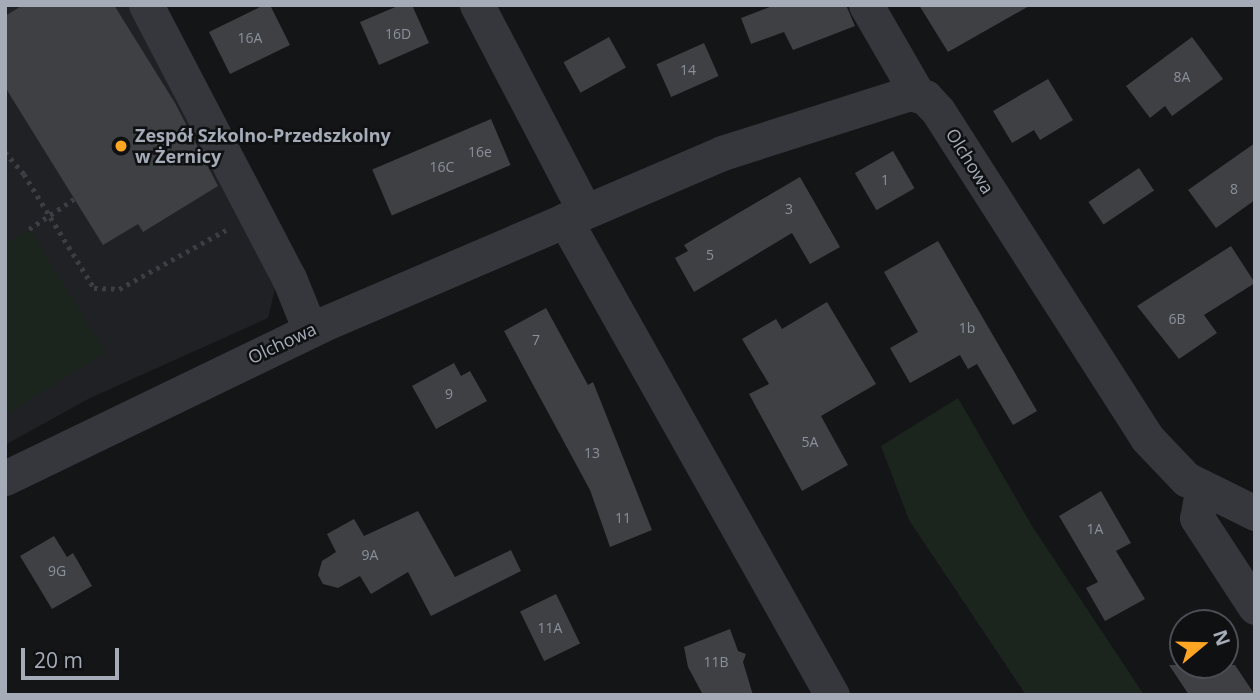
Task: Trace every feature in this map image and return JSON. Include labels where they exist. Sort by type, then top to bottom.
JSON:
[{"type":"street","points":[[146,5],[269,240],[310,330]]},
{"type":"street","points":[[477,5],[575,216],[832,695]]},
{"type":"street","points":[[866,5],[918,95]]},
{"type":"street","name":"Olchowa","points":[[5,478],[82,437],[310,330],[575,216],[771,134],[892,97],[918,95],[931,103],[949,127],[1129,414],[1162,456],[1202,491],[1255,513]]},
{"type":"street","points":[[1202,491],[1197,518],[1255,607]]},
{"type":"path","points":[[5,152],[24,174],[93,288],[119,289],[217,230],[242,228],[269,240]]},
{"type":"path","points":[[29,229],[74,199]]},
{"type":"shaded area","name":"Zespół Szkolno-Przedszkolny w Żernicy","points":[[5,5],[165,5],[276,285],[268,318],[90,398],[5,445]]},
{"type":"shaded area","points":[[29,229],[106,352],[5,415],[5,244]]},
{"type":"shaded area","points":[[958,398],[1032,526],[1144,695],[1026,695],[909,520],[881,446]]},
{"type":"building","points":[[23,5],[114,5],[175,103],[218,186],[143,232],[138,224],[103,245],[5,87],[5,16]]},
{"type":"building","points":[[264,5],[270,5],[290,45],[230,74],[209,32]]},
{"type":"building","points":[[400,5],[412,5],[429,43],[379,65],[360,22]]},
{"type":"building","points":[[775,5],[846,5],[855,26],[793,50],[784,32],[751,44],[741,18]]},
{"type":"building","points":[[919,5],[1031,5],[948,52]]},
{"type":"building","points":[[609,37],[626,68],[580,93],[564,62]]},
{"type":"building","points":[[1192,37],[1223,79],[1172,116],[1165,106],[1150,118],[1126,86]]},
{"type":"building","points":[[704,43],[719,76],[671,97],[656,64]]},
{"type":"building","points":[[1048,79],[1073,120],[1040,140],[1034,130],[1012,143],[993,111]]},
{"type":"building","points":[[491,119],[511,165],[392,215],[372,169]]},
{"type":"building","points":[[1255,143],[1255,200],[1216,228],[1188,190]]},
{"type":"building","points":[[893,151],[914,188],[876,210],[855,173]]},
{"type":"building","points":[[1139,168],[1154,190],[1104,224],[1088,202]]},
{"type":"building","points":[[800,177],[840,247],[810,264],[792,233],[694,292],[675,258],[688,251],[684,245]]},
{"type":"building","points":[[938,241],[1037,411],[1013,425],[977,364],[968,369],[960,355],[910,383],[890,348],[918,332],[884,272]]},
{"type":"building","points":[[1231,246],[1255,283],[1204,315],[1217,333],[1179,359],[1137,306]]},
{"type":"building","points":[[827,302],[876,384],[821,416],[848,465],[802,491],[749,394],[769,384],[742,339],[776,319],[782,329]]},
{"type":"building","points":[[546,308],[588,385],[593,382],[652,530],[610,547],[590,490],[504,331]]},
{"type":"building","points":[[454,363],[461,376],[470,371],[487,401],[436,429],[412,386]]},
{"type":"building","points":[[1101,491],[1131,543],[1116,551],[1145,599],[1105,621],[1086,588],[1098,582],[1059,516]]},
{"type":"building","points":[[418,511],[455,577],[511,550],[521,571],[431,616],[408,572],[371,594],[360,576],[338,588],[323,584],[318,575],[322,561],[336,552],[327,534],[354,519],[364,536]]},
{"type":"building","points":[[54,536],[67,557],[73,553],[92,586],[52,609],[20,556]]},
{"type":"building","points":[[556,594],[580,643],[544,661],[520,612]]},
{"type":"building","points":[[730,629],[738,651],[746,654],[743,662],[753,695],[703,695],[688,667],[684,647]]},
{"type":"building","points":[[1239,671],[1255,695],[1189,695],[1178,679],[1239,679]]},
{"type":"place","name":"Zespół Szkolno-Przedszkolny w Żernicy","points":[[121,146]]}]
